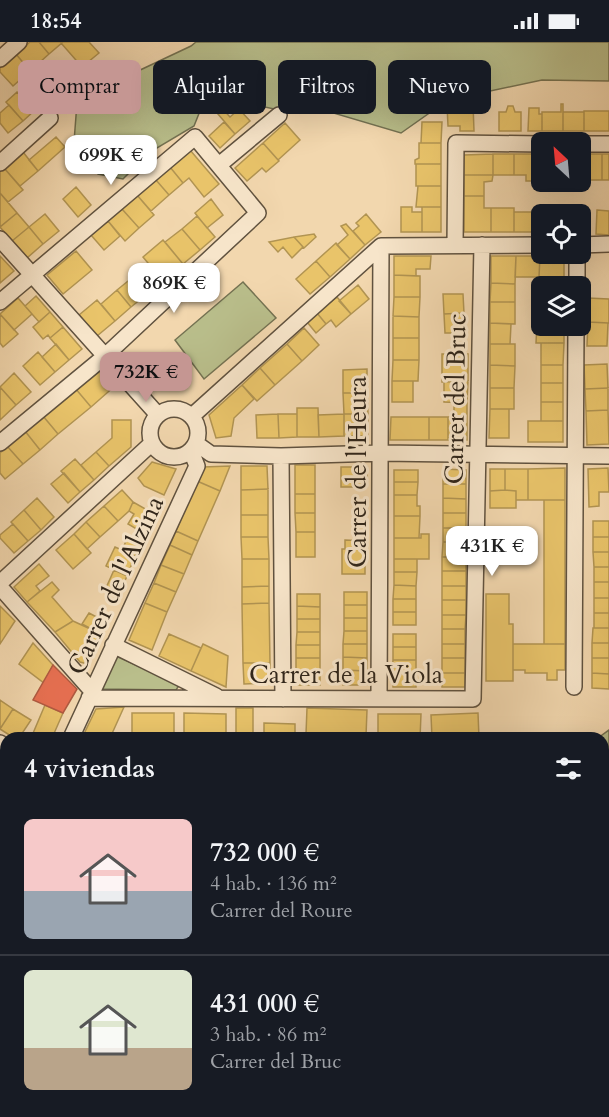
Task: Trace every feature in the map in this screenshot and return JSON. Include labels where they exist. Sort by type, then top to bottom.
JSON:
[{"type":"street","points":[[0,59],[19,42]]},
{"type":"street","points":[[219,165],[279,115]]},
{"type":"street","points":[[0,164],[50,118]]},
{"type":"street","points":[[0,302],[195,137],[258,213],[104,357],[0,444]]},
{"type":"street","points":[[454,245],[456,143],[531,144]]},
{"type":"street","points":[[591,144],[609,144]]},
{"type":"street","points":[[0,239],[158,415]]},
{"type":"street","points":[[591,245],[609,244]]},
{"type":"street","name":"Carrer del Bruc","points":[[473,699],[482,245]]},
{"type":"street","points":[[192,416],[381,246],[531,245]]},
{"type":"street","name":"Carrer de l'Heura","points":[[379,699],[381,246]]},
{"type":"street","points":[[574,687],[576,336]]},
{"type":"street","points":[[169,409],[182,410],[192,416],[199,429],[194,448],[181,457],[169,458],[159,453],[152,444],[149,434],[151,423],[158,415],[169,409]]},
{"type":"street","points":[[90,695],[0,585],[152,444]]},
{"type":"street","points":[[194,448],[211,454],[281,456],[381,453],[609,456]]},
{"type":"street","name":"Carrer de l'Alzina","points":[[74,732],[197,466],[194,448]]},
{"type":"street","points":[[281,456],[283,699]]},
{"type":"street","name":"Carrer de la Viola","points":[[113,645],[218,698]]},
{"type":"street","name":"Carrer de la Viola","points":[[90,695],[283,699],[473,699]]},
{"type":"green space","points":[[196,42],[609,42],[609,81],[542,80],[491,91],[491,60],[388,60],[388,114],[428,114],[401,133],[337,114],[376,114],[376,60],[278,60],[278,110],[266,107],[266,60],[161,60]]},
{"type":"green space","points":[[153,64],[153,114],[199,114],[194,126],[150,152],[123,179],[98,174],[74,142],[76,114],[141,114],[141,70]]},
{"type":"green space","points":[[243,282],[276,318],[204,379],[175,340]]},
{"type":"green space","points":[[116,656],[176,683],[178,687],[176,690],[99,689]]},
{"type":"building: Viviendas","points":[[30,42],[39,42],[49,54],[42,60],[21,60],[16,54]]},
{"type":"building: Viviendas","points":[[39,42],[63,42],[49,54]]},
{"type":"building: Viviendas","points":[[89,42],[99,53],[90,60],[76,60],[61,43]]},
{"type":"building: Viviendas","points":[[16,54],[21,60],[18,60],[18,82],[13,86],[0,72],[0,68]]},
{"type":"building: Viviendas","points":[[17,92],[18,114],[31,114],[23,121],[6,102]]},
{"type":"building: Viviendas","points":[[561,104],[563,104],[563,131],[542,131],[542,112],[561,112]]},
{"type":"building: Viviendas","points":[[9,105],[23,121],[8,133],[0,123],[0,113]]},
{"type":"building: Viviendas","points":[[508,106],[513,106],[515,112],[521,112],[521,131],[499,131],[499,112],[506,112]]},
{"type":"building: Viviendas","points":[[529,108],[539,108],[539,114],[542,114],[542,131],[528,131]]},
{"type":"building: Viviendas","points":[[584,111],[609,111],[609,131],[584,131]]},
{"type":"building: Viviendas","points":[[563,112],[584,112],[584,131],[563,131]]},
{"type":"building: Viviendas","points":[[218,114],[227,114],[230,117],[233,114],[244,114],[250,121],[235,134]]},
{"type":"building: Viviendas","points":[[447,114],[473,114],[474,131],[460,131],[460,126],[448,126]]},
{"type":"building: Viviendas","points":[[224,122],[235,134],[220,148],[209,136]]},
{"type":"building: Viviendas","points":[[422,122],[442,122],[441,143],[421,143]]},
{"type":"building: Viviendas","points":[[285,123],[300,140],[278,160],[263,143]]},
{"type":"building: Viviendas","points":[[56,137],[65,147],[38,171],[29,160]]},
{"type":"building: Viviendas","points":[[263,143],[279,161],[266,172],[262,168],[247,181],[235,168]]},
{"type":"building: Viviendas","points":[[419,143],[441,143],[441,164],[415,164],[415,160],[419,158]]},
{"type":"building: Viviendas","points":[[190,150],[219,184],[204,197],[189,178],[183,183],[170,167]]},
{"type":"building: Viviendas","points":[[23,152],[38,171],[20,186],[4,168]]},
{"type":"building: Viviendas","points":[[493,154],[514,154],[514,175],[493,175]]},
{"type":"building: Viviendas","points":[[493,154],[493,175],[464,175],[464,155]]},
{"type":"building: Viviendas","points":[[514,154],[531,154],[531,181],[526,181],[526,175],[514,175]]},
{"type":"building: Viviendas","points":[[591,154],[602,154],[602,180],[591,180]]},
{"type":"building: Viviendas","points":[[602,154],[609,154],[609,180],[602,180]]},
{"type":"building: Viviendas","points":[[416,164],[441,164],[441,186],[416,186]]},
{"type":"building: Viviendas","points":[[170,167],[183,183],[169,195],[156,180]]},
{"type":"building: Viviendas","points":[[4,168],[23,190],[8,202],[0,193],[0,171]]},
{"type":"building: Viviendas","points":[[464,175],[493,175],[492,181],[484,182],[484,196],[464,196]]},
{"type":"building: Viviendas","points":[[156,180],[169,195],[151,211],[137,195]]},
{"type":"building: Viviendas","points":[[418,186],[441,186],[441,207],[416,207]]},
{"type":"building: Viviendas","points":[[76,187],[91,205],[78,217],[63,199]]},
{"type":"building: Viviendas","points":[[0,193],[17,213],[0,227]]},
{"type":"building: Viviendas","points":[[137,195],[154,215],[139,228],[122,209]]},
{"type":"building: Viviendas","points":[[464,196],[484,196],[484,208],[491,208],[491,232],[464,232]]},
{"type":"building: Viviendas","points":[[211,199],[223,215],[207,228],[195,213]]},
{"type":"building: Viviendas","points":[[401,207],[412,207],[412,212],[422,212],[422,232],[401,232]]},
{"type":"building: Viviendas","points":[[422,207],[441,207],[441,232],[422,232]]},
{"type":"building: Viviendas","points":[[491,208],[514,208],[514,232],[491,232]]},
{"type":"building: Viviendas","points":[[122,209],[139,228],[125,241],[108,221]]},
{"type":"building: Viviendas","points":[[597,210],[609,211],[609,235],[596,234]]},
{"type":"building: Viviendas","points":[[514,212],[531,212],[531,232],[514,232]]},
{"type":"building: Viviendas","points":[[17,213],[29,227],[12,241],[0,227]]},
{"type":"building: Viviendas","points":[[45,214],[59,231],[43,244],[29,227]]},
{"type":"building: Viviendas","points":[[366,214],[381,232],[365,245],[353,231],[359,226],[356,223]]},
{"type":"building: Viviendas","points":[[197,216],[215,237],[200,250],[182,229]]},
{"type":"building: Viviendas","points":[[108,221],[120,236],[104,250],[91,235]]},
{"type":"building: Viviendas","points":[[346,224],[365,245],[350,259],[337,245],[348,235],[341,226]]},
{"type":"building: Viviendas","points":[[29,227],[43,244],[27,258],[12,241]]},
{"type":"building: Viviendas","points":[[182,229],[200,250],[183,264],[165,242]]},
{"type":"building: Viviendas","points":[[314,234],[316,237],[304,248],[294,237]]},
{"type":"building: Viviendas","points":[[294,237],[303,247],[292,258],[283,247],[278,252],[269,242]]},
{"type":"building: Viviendas","points":[[163,240],[183,264],[163,281],[143,257]]},
{"type":"building: Viviendas","points":[[336,243],[350,259],[330,277],[316,261]]},
{"type":"building: Viviendas","points":[[76,251],[92,270],[63,294],[47,275]]},
{"type":"building: Viviendas","points":[[0,256],[14,271],[0,283]]},
{"type":"building: Viviendas","points":[[394,256],[431,256],[430,269],[416,269],[416,276],[394,275]]},
{"type":"building: Viviendas","points":[[491,256],[516,256],[515,284],[491,283]]},
{"type":"building: Viviendas","points":[[516,256],[531,256],[531,264],[540,264],[539,276],[515,277]]},
{"type":"building: Viviendas","points":[[316,261],[330,277],[310,294],[296,279]]},
{"type":"building: Viviendas","points":[[149,264],[163,281],[131,307],[117,290]]},
{"type":"building: Viviendas","points":[[540,264],[564,264],[564,276],[539,276]]},
{"type":"building: Viviendas","points":[[394,275],[420,276],[420,297],[394,297]]},
{"type":"building: Viviendas","points":[[491,283],[515,284],[515,302],[490,302]]},
{"type":"building: Viviendas","points":[[358,285],[369,299],[351,314],[339,301]]},
{"type":"building: Viviendas","points":[[117,290],[131,307],[115,321],[101,304]]},
{"type":"building: Viviendas","points":[[443,294],[463,294],[464,313],[444,314]]},
{"type":"building: Viviendas","points":[[36,296],[50,312],[39,322],[25,306]]},
{"type":"building: Viviendas","points":[[337,297],[351,314],[336,327],[331,320],[326,324],[317,313]]},
{"type":"building: Viviendas","points":[[394,297],[420,297],[419,317],[393,316]]},
{"type":"building: Viviendas","points":[[18,298],[32,314],[14,330],[0,314]]},
{"type":"building: Viviendas","points":[[591,298],[609,299],[609,323],[591,322]]},
{"type":"building: Viviendas","points":[[97,300],[115,321],[97,336],[79,315]]},
{"type":"building: Viviendas","points":[[490,302],[515,302],[515,324],[490,323]]},
{"type":"building: Viviendas","points":[[50,312],[63,327],[50,338],[48,335],[43,339],[33,327]]},
{"type":"building: Viviendas","points":[[317,313],[326,324],[316,333],[307,322]]},
{"type":"building: Viviendas","points":[[464,313],[465,333],[445,333],[444,314]]},
{"type":"building: Viviendas","points":[[0,314],[18,334],[3,347],[0,343]]},
{"type":"building: Viviendas","points":[[393,316],[419,317],[419,338],[393,338]]},
{"type":"building: Viviendas","points":[[591,322],[608,323],[607,346],[587,346],[587,336],[591,336]]},
{"type":"building: Viviendas","points":[[490,323],[511,324],[510,344],[490,344]]},
{"type":"building: Viviendas","points":[[63,327],[82,349],[69,360],[50,338]]},
{"type":"building: Viviendas","points":[[304,328],[319,345],[302,361],[287,344]]},
{"type":"building: Viviendas","points":[[536,336],[564,336],[564,343],[536,343]]},
{"type":"building: Viviendas","points":[[393,338],[419,338],[419,360],[393,360]]},
{"type":"building: Viviendas","points":[[541,343],[564,343],[563,365],[541,365]]},
{"type":"building: Viviendas","points":[[56,344],[69,360],[55,372],[42,357]]},
{"type":"building: Viviendas","points":[[287,344],[302,361],[275,385],[260,368]]},
{"type":"building: Viviendas","points":[[490,344],[515,344],[515,366],[490,365]]},
{"type":"building: Viviendas","points":[[38,352],[55,372],[40,385],[23,366]]},
{"type":"building: Viviendas","points":[[442,354],[468,354],[468,381],[442,382]]},
{"type":"building: Viviendas","points":[[393,360],[419,360],[418,381],[392,381]]},
{"type":"building: Viviendas","points":[[607,364],[608,388],[585,389],[584,365]]},
{"type":"building: Viviendas","points":[[490,365],[515,366],[514,388],[490,388]]},
{"type":"building: Viviendas","points":[[541,365],[563,365],[563,383],[541,383]]},
{"type":"building: Viviendas","points":[[101,367],[116,385],[91,407],[75,388]]},
{"type":"building: Viviendas","points":[[260,368],[275,385],[257,401],[242,385]]},
{"type":"building: Viviendas","points":[[367,369],[367,393],[343,393],[343,370]]},
{"type":"building: Viviendas","points":[[14,373],[31,392],[16,405],[0,387]]},
{"type":"building: Viviendas","points":[[392,381],[413,381],[413,402],[392,402]]},
{"type":"building: Viviendas","points":[[468,381],[467,403],[444,402],[444,382]]},
{"type":"building: Viviendas","points":[[541,383],[563,383],[563,402],[541,402]]},
{"type":"building: Viviendas","points":[[242,385],[254,399],[234,418],[231,436],[216,438],[209,415]]},
{"type":"building: Viviendas","points":[[0,387],[16,405],[0,420]]},
{"type":"building: Viviendas","points":[[75,388],[91,407],[58,434],[43,416]]},
{"type":"building: Viviendas","points":[[490,388],[514,388],[514,409],[490,409]]},
{"type":"building: Viviendas","points":[[608,388],[608,410],[586,411],[585,389]]},
{"type":"building: Viviendas","points":[[343,393],[367,393],[368,414],[344,414]]},
{"type":"building: Viviendas","points":[[541,402],[563,402],[563,421],[541,421]]},
{"type":"building: Viviendas","points":[[454,403],[467,403],[467,440],[448,440],[448,417],[454,417]]},
{"type":"building: Viviendas","points":[[297,408],[318,408],[319,437],[297,437]]},
{"type":"building: Viviendas","points":[[490,409],[509,409],[509,438],[489,438]]},
{"type":"building: Viviendas","points":[[608,410],[609,444],[587,445],[586,411]]},
{"type":"building: Viviendas","points":[[278,414],[297,414],[297,437],[279,438]]},
{"type":"building: Viviendas","points":[[278,414],[279,438],[257,438],[256,415]]},
{"type":"building: Viviendas","points":[[344,414],[344,436],[319,437],[318,415]]},
{"type":"building: Viviendas","points":[[344,414],[368,414],[368,436],[344,436]]},
{"type":"building: Viviendas","points":[[43,416],[58,434],[40,450],[25,431]]},
{"type":"building: Viviendas","points":[[391,417],[429,417],[429,440],[390,440]]},
{"type":"building: Viviendas","points":[[429,417],[448,417],[448,440],[429,440]]},
{"type":"building: Viviendas","points":[[112,420],[131,420],[131,447],[109,466],[96,452],[112,438]]},
{"type":"building: Viviendas","points":[[528,421],[563,421],[563,442],[528,442]]},
{"type":"building: Viviendas","points":[[25,431],[40,450],[23,464],[7,446]]},
{"type":"building: Viviendas","points":[[7,446],[23,464],[5,479],[0,473],[0,453]]},
{"type":"building: Viviendas","points":[[96,452],[109,466],[94,480],[81,465]]},
{"type":"building: Viviendas","points":[[75,459],[94,480],[80,492],[61,471]]},
{"type":"building: Viviendas","points":[[152,462],[176,469],[164,495],[144,486],[138,478]]},
{"type":"building: Viviendas","points":[[295,465],[315,465],[315,494],[295,494]]},
{"type":"building: Viviendas","points":[[230,466],[220,491],[197,481],[203,467]]},
{"type":"building: Viviendas","points":[[241,466],[267,466],[268,489],[241,490]]},
{"type":"building: Viviendas","points":[[341,467],[367,467],[367,487],[341,487]]},
{"type":"building: Viviendas","points":[[565,468],[565,500],[528,500],[528,469]]},
{"type":"building: Viviendas","points":[[608,468],[609,492],[599,492],[599,506],[589,507],[588,469]]},
{"type":"building: Viviendas","points":[[443,469],[466,470],[466,484],[443,484]]},
{"type":"building: Viviendas","points":[[490,469],[505,469],[505,490],[490,491]]},
{"type":"building: Viviendas","points":[[505,469],[528,469],[528,500],[516,500],[516,491],[505,490]]},
{"type":"building: Viviendas","points":[[394,470],[418,470],[418,482],[394,482]]},
{"type":"building: Viviendas","points":[[64,473],[80,492],[68,503],[51,484]]},
{"type":"building: Viviendas","points":[[197,481],[220,491],[198,541],[176,531]]},
{"type":"building: Viviendas","points":[[394,482],[418,482],[417,495],[394,495]]},
{"type":"building: Viviendas","points":[[443,484],[466,484],[466,499],[443,498]]},
{"type":"building: Viviendas","points":[[268,489],[268,515],[241,515],[241,490]]},
{"type":"building: Viviendas","points":[[122,490],[133,502],[129,511],[118,521],[104,506]]},
{"type":"building: Viviendas","points":[[490,491],[516,491],[516,508],[490,508]]},
{"type":"building: Viviendas","points":[[295,494],[315,494],[315,513],[295,513]]},
{"type":"building: Viviendas","points":[[394,495],[417,495],[420,516],[394,516]]},
{"type":"building: Viviendas","points":[[37,498],[54,517],[41,530],[24,510]]},
{"type":"building: Viviendas","points":[[443,498],[466,499],[466,513],[443,513]]},
{"type":"building: Viviendas","points":[[544,500],[565,500],[565,644],[544,644]]},
{"type":"building: Viviendas","points":[[133,502],[156,515],[145,534],[128,524],[134,514],[129,511]]},
{"type":"building: Viviendas","points":[[104,506],[118,521],[100,537],[86,522]]},
{"type":"building: Viviendas","points":[[24,510],[41,530],[28,541],[11,522]]},
{"type":"building: Viviendas","points":[[295,513],[315,513],[315,532],[296,532]]},
{"type":"building: Viviendas","points":[[443,513],[466,513],[466,528],[443,528]]},
{"type":"building: Viviendas","points":[[241,515],[268,515],[268,537],[241,537]]},
{"type":"building: Viviendas","points":[[394,516],[420,516],[419,538],[394,538]]},
{"type":"building: Viviendas","points":[[593,521],[609,521],[609,537],[593,537]]},
{"type":"building: Viviendas","points":[[86,522],[100,537],[87,549],[74,534]]},
{"type":"building: Viviendas","points":[[13,524],[28,541],[14,553],[0,538],[0,535]]},
{"type":"building: Viviendas","points":[[443,528],[466,528],[466,542],[443,542]]},
{"type":"building: Viviendas","points":[[176,531],[198,541],[192,555],[170,545]]},
{"type":"building: Viviendas","points":[[296,532],[315,532],[315,557],[296,557]]},
{"type":"building: Viviendas","points":[[74,534],[91,553],[73,569],[56,550]]},
{"type":"building: Viviendas","points":[[421,534],[429,534],[429,559],[394,559],[394,538],[421,538]]},
{"type":"building: Viviendas","points":[[128,537],[141,543],[135,556],[122,550]]},
{"type":"building: Viviendas","points":[[241,537],[268,537],[269,559],[242,559]]},
{"type":"building: Viviendas","points":[[593,537],[609,537],[609,552],[593,552]]},
{"type":"building: Viviendas","points":[[345,540],[365,541],[365,574],[342,574],[342,549],[345,549]]},
{"type":"building: Viviendas","points":[[443,542],[466,542],[466,557],[442,557]]},
{"type":"building: Viviendas","points":[[170,545],[192,555],[184,574],[161,565]]},
{"type":"building: Viviendas","points":[[115,547],[135,556],[127,576],[106,566]]},
{"type":"building: Viviendas","points":[[593,552],[609,552],[609,567],[594,567]]},
{"type":"building: Viviendas","points":[[442,557],[466,557],[466,571],[442,571]]},
{"type":"building: Viviendas","points":[[242,559],[269,559],[269,586],[242,587]]},
{"type":"building: Viviendas","points":[[394,559],[417,559],[417,572],[394,572]]},
{"type":"building: Viviendas","points":[[39,564],[49,576],[36,586],[40,591],[27,602],[14,587]]},
{"type":"building: Viviendas","points":[[161,565],[184,574],[176,592],[154,583]]},
{"type":"building: Viviendas","points":[[594,567],[609,567],[609,582],[594,582]]},
{"type":"building: Viviendas","points":[[114,570],[127,576],[119,594],[106,588]]},
{"type":"building: Viviendas","points":[[442,571],[466,571],[466,586],[442,586]]},
{"type":"building: Viviendas","points":[[394,572],[417,572],[416,586],[394,585]]},
{"type":"building: Viviendas","points":[[52,582],[59,590],[52,597],[73,621],[55,632],[27,602]]},
{"type":"building: Viviendas","points":[[594,582],[609,582],[609,598],[594,598]]},
{"type":"building: Viviendas","points":[[154,583],[176,592],[167,612],[145,603]]},
{"type":"building: Viviendas","points":[[394,585],[416,586],[416,599],[393,599]]},
{"type":"building: Viviendas","points":[[269,586],[269,603],[242,604],[242,587]]},
{"type":"building: Viviendas","points":[[442,586],[466,586],[466,600],[442,600]]},
{"type":"building: Viviendas","points":[[344,592],[367,592],[367,605],[344,605]]},
{"type":"building: Viviendas","points":[[297,594],[320,594],[320,607],[297,606]]},
{"type":"building: Viviendas","points":[[486,594],[509,594],[509,624],[513,624],[513,681],[486,681]]},
{"type":"building: Viviendas","points":[[594,598],[609,598],[609,613],[594,613]]},
{"type":"building: Viviendas","points":[[393,599],[416,599],[416,612],[393,612]]},
{"type":"building: Viviendas","points":[[442,600],[466,600],[466,615],[442,615]]},
{"type":"building: Viviendas","points":[[145,603],[167,612],[152,650],[129,640]]},
{"type":"building: Viviendas","points":[[269,603],[270,663],[243,663],[242,604]]},
{"type":"building: Viviendas","points":[[344,605],[367,605],[367,618],[344,618]]},
{"type":"building: Viviendas","points":[[0,606],[15,621],[0,644]]},
{"type":"building: Viviendas","points":[[297,606],[320,607],[320,619],[297,619]]},
{"type":"building: Viviendas","points":[[393,612],[416,612],[416,625],[393,625]]},
{"type":"building: Viviendas","points":[[89,613],[102,620],[99,633],[82,624]]},
{"type":"building: Viviendas","points":[[594,613],[609,613],[609,628],[594,628]]},
{"type":"building: Viviendas","points":[[442,615],[466,615],[465,629],[442,629]]},
{"type":"building: Viviendas","points":[[344,618],[367,618],[367,631],[344,631]]},
{"type":"building: Viviendas","points":[[297,619],[320,619],[320,632],[297,632]]},
{"type":"building: Viviendas","points":[[73,621],[99,633],[88,664],[80,662],[55,632]]},
{"type":"building: Viviendas","points":[[593,628],[609,628],[609,643],[592,643]]},
{"type":"building: Viviendas","points":[[442,629],[465,629],[465,644],[442,644]]},
{"type":"building: Viviendas","points":[[344,631],[367,631],[367,644],[343,644]]},
{"type":"building: Viviendas","points":[[297,632],[320,632],[320,645],[296,645]]},
{"type":"building: Viviendas","points":[[169,634],[201,648],[191,671],[159,656]]},
{"type":"building: Viviendas","points":[[393,634],[416,634],[416,647],[393,647]]},
{"type":"building: Viviendas","points":[[33,643],[53,665],[44,683],[19,664]]},
{"type":"building: Viviendas","points":[[592,643],[609,643],[609,658],[592,658]]},
{"type":"building: Viviendas","points":[[203,644],[228,656],[226,687],[191,671]]},
{"type":"building: Viviendas","points":[[343,644],[367,644],[367,658],[343,657]]},
{"type":"building: Viviendas","points":[[442,644],[465,644],[465,658],[442,658]]},
{"type":"building: Viviendas","points":[[513,644],[565,644],[565,670],[557,670],[557,680],[547,680],[547,673],[525,673],[525,670],[513,670]]},
{"type":"building: Viviendas","points":[[296,645],[320,645],[320,658],[296,658]]},
{"type":"building: Viviendas","points":[[393,647],[416,647],[416,660],[393,660]]},
{"type":"building: Viviendas","points":[[343,657],[367,658],[367,671],[343,670]]},
{"type":"building: Viviendas","points":[[296,658],[320,658],[320,671],[296,671]]},
{"type":"building: Viviendas","points":[[442,658],[465,658],[465,673],[442,673]]},
{"type":"building: Viviendas","points":[[592,658],[609,658],[609,674],[592,673]]},
{"type":"building: Viviendas","points":[[393,660],[416,660],[416,673],[392,674]]},
{"type":"building: Viviendas","points":[[243,663],[270,663],[270,683],[244,684]]},
{"type":"building: Viviendas","points":[[343,670],[367,671],[367,685],[343,685]]},
{"type":"building: Viviendas","points":[[296,671],[320,671],[320,685],[296,685]]},
{"type":"building: Viviendas","points":[[416,673],[416,687],[393,687],[392,674]]},
{"type":"building: Viviendas","points":[[442,673],[465,673],[465,687],[442,687]]},
{"type":"building: Viviendas","points":[[592,673],[609,674],[609,689],[592,688]]},
{"type":"building: Viviendas","points":[[0,700],[13,709],[0,729]]},
{"type":"building: Viviendas","points":[[45,705],[63,713],[55,732],[34,732]]},
{"type":"building: Viviendas","points":[[124,707],[113,732],[85,732],[96,709]]},
{"type":"building: Viviendas","points":[[236,708],[253,708],[253,732],[236,732]]},
{"type":"building: Viviendas","points":[[307,708],[367,710],[366,732],[306,732]]},
{"type":"building: Viviendas","points":[[13,709],[31,720],[23,732],[5,732],[0,729]]},
{"type":"building: Viviendas","points":[[132,713],[174,713],[174,732],[132,732]]},
{"type":"building: Viviendas","points":[[184,713],[226,714],[226,732],[184,732]]},
{"type":"building: Viviendas","points":[[478,713],[479,732],[432,732],[431,715]]},
{"type":"building: Viviendas","points":[[378,714],[421,714],[420,732],[378,732]]},
{"type":"building: Viviendas","points":[[264,723],[295,724],[295,732],[264,732]]},
{"type":"building: Comercios","points":[[53,665],[77,689],[63,713],[33,700]]}]
